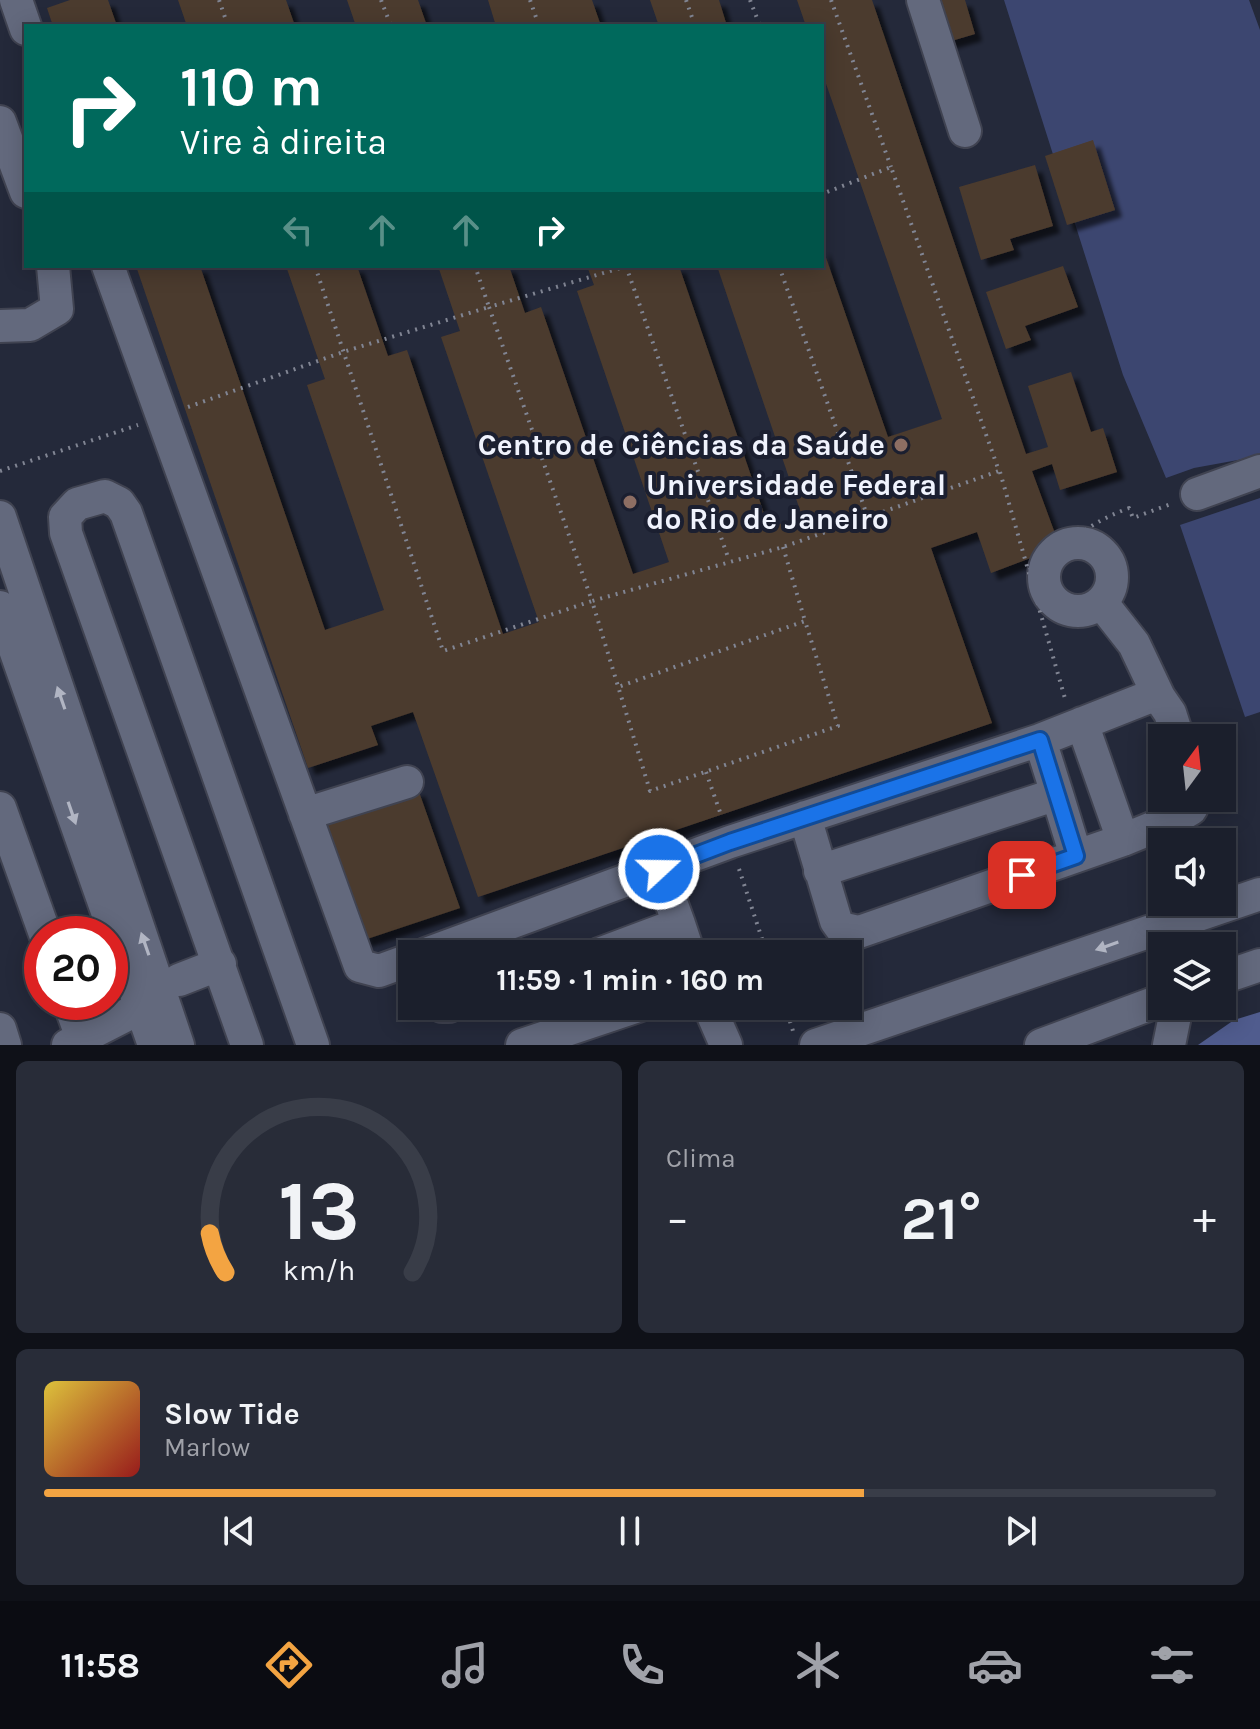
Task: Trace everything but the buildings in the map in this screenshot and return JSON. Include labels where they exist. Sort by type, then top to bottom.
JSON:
[{"type":"street","points":[[16,0],[24,24]]},
{"type":"street","points":[[923,0],[965,131]]},
{"type":"street","points":[[0,122],[24,187]]},
{"type":"street","points":[[0,326],[30,325],[57,309],[53,268]]},
{"type":"street","points":[[109,268],[360,966],[379,971],[398,964]]},
{"type":"street","points":[[1197,494],[1260,471]]},
{"type":"street","points":[[247,1045],[66,533],[65,517],[77,504],[105,496],[119,503],[126,513],[313,1045]]},
{"type":"street","points":[[0,517],[178,1045]]},
{"type":"street","points":[[1089,545],[1107,559],[1111,582],[1101,602],[1083,610],[1063,607],[1048,593],[1045,584],[1047,560],[1089,545]]},
{"type":"street","points":[[1101,602],[1134,644],[1174,724]]},
{"type":"street","points":[[0,607],[154,1045]]},
{"type":"street","points":[[464,940],[805,817],[1040,740],[1149,697],[1159,697]]},
{"type":"street","points":[[1078,725],[1123,840]]},
{"type":"street","points":[[1040,740],[1076,856]]},
{"type":"street","points":[[305,814],[407,782]]},
{"type":"street","points":[[820,871],[1057,794]]},
{"type":"street","points":[[0,808],[39,916]]},
{"type":"street","points":[[805,817],[836,921],[841,928],[859,932],[1184,820]]},
{"type":"street","points":[[659,869],[684,939]]},
{"type":"street","points":[[1236,899],[1260,894]]},
{"type":"street","points":[[816,1045],[1178,916]]},
{"type":"street","points":[[179,980],[220,964]]},
{"type":"street","points":[[1236,973],[1260,965]]},
{"type":"street","points":[[1041,1045],[1148,1005]]},
{"type":"street","points":[[72,1020],[75,1041],[140,1008]]},
{"type":"street","points":[[522,1045],[596,1020]]},
{"type":"street","points":[[715,1020],[726,1045]]},
{"type":"street","points":[[1169,1045],[1174,1020]]},
{"type":"street","points":[[0,1029],[5,1045]]},
{"type":"path","points":[[219,0],[227,24]]},
{"type":"path","points":[[381,0],[390,24]]},
{"type":"path","points":[[530,0],[538,24]]},
{"type":"path","points":[[686,0],[694,24]]},
{"type":"path","points":[[750,0],[759,24]]},
{"type":"path","points":[[831,0],[999,471],[1047,560],[1078,725]]},
{"type":"path","points":[[824,193],[891,167]]},
{"type":"path","points":[[316,268],[346,351],[443,651],[592,601],[783,547],[999,471]]},
{"type":"path","points":[[476,268],[592,601],[650,791],[838,726],[783,547]]},
{"type":"path","points":[[0,471],[346,351],[619,268]]},
{"type":"path","points":[[627,268],[729,560]]},
{"type":"path","points":[[780,268],[868,518]]},
{"type":"path","points":[[1047,560],[1086,528],[1119,511],[1129,508],[1133,518],[1197,494]]},
{"type":"path","points":[[618,687],[805,621]]},
{"type":"path","points":[[790,1020],[798,1045]]},
{"type":"shaded area","points":[[1004,0],[1249,0],[1260,30],[1260,456],[1194,468],[1166,478],[1123,375]]},
{"type":"shaded area","points":[[1260,498],[1260,712],[1245,717],[1180,525]]},
{"type":"shaded area","points":[[1260,1012],[1260,1045],[1198,1045],[1234,1020]]},
{"type":"place","name":"Centro de Ciências da Saúde","points":[[901,445]]},
{"type":"place","name":"Universidade Federal do Rio de Janeiro","points":[[630,502]]},
{"type":"route","points":[[659,869],[730,842],[1040,740],[1076,856],[1022,875]]}]
